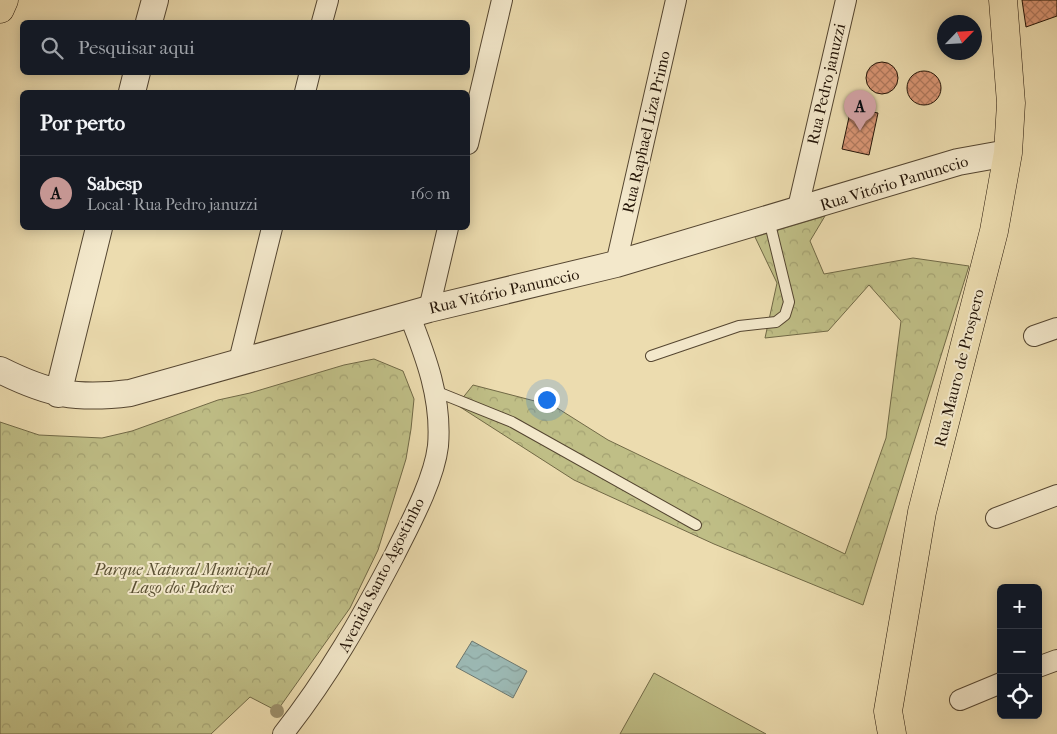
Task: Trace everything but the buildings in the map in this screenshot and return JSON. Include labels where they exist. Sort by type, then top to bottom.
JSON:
[{"type":"main road","points":[[0,8],[4,0]]},
{"type":"main road","name":"Rua Mauro de Prospero","points":[[892,734],[888,711],[922,512],[994,231],[1008,153],[1011,103],[1003,0]]},
{"type":"street","points":[[149,20],[154,0]]},
{"type":"street","points":[[323,20],[328,0]]},
{"type":"street","points":[[470,136],[502,0]]},
{"type":"street","name":"Rua Raphael Liza Primo","points":[[616,264],[676,0]]},
{"type":"street","name":"Rua Pedro januzzi","points":[[797,212],[846,0]]},
{"type":"street","points":[[132,90],[136,75]]},
{"type":"street","points":[[306,90],[309,75]]},
{"type":"street","name":"Rua Vitório Panunccio","points":[[0,370],[24,382],[58,394],[96,398],[130,393],[419,311],[616,264],[797,212],[958,162],[1008,153]]},
{"type":"street","points":[[807,168],[827,203]]},
{"type":"street","points":[[58,394],[99,230]]},
{"type":"street","points":[[239,362],[272,230]]},
{"type":"street","points":[[419,311],[447,230]]},
{"type":"street","name":"Avenida Santo Agostinho","points":[[283,734],[339,657],[411,524],[426,487],[438,447],[438,419],[435,391],[425,355],[419,311]]},
{"type":"street","points":[[1034,336],[1057,328]]},
{"type":"street","points":[[996,518],[1057,495]]},
{"type":"street","points":[[1042,666],[1057,660]]},
{"type":"street","points":[[960,700],[997,685]]},
{"type":"lane","points":[[651,356],[738,326],[776,322],[785,315],[789,302],[769,220]]},
{"type":"lane","points":[[435,391],[512,422],[696,525]]},
{"type":"green space","points":[[825,216],[810,241],[824,274],[913,258],[969,266],[863,605],[714,544],[574,480],[457,405],[473,385],[554,406],[608,440],[845,554],[886,438],[901,321],[869,285],[828,331],[765,338],[777,283],[755,237]]},
{"type":"green space","name":"Parque Natural Municipal Lago dos Padres","points":[[374,359],[403,371],[414,399],[406,459],[378,550],[350,608],[277,711],[250,697],[211,734],[0,734],[0,422],[39,435],[102,438],[132,431],[218,400],[250,393],[344,365]]},
{"type":"green space","points":[[654,673],[766,734],[620,734]]},
{"type":"water","points":[[472,641],[527,671],[513,698],[456,667]]},
{"type":"place","name":"Sabesp","points":[[860,131]]}]
